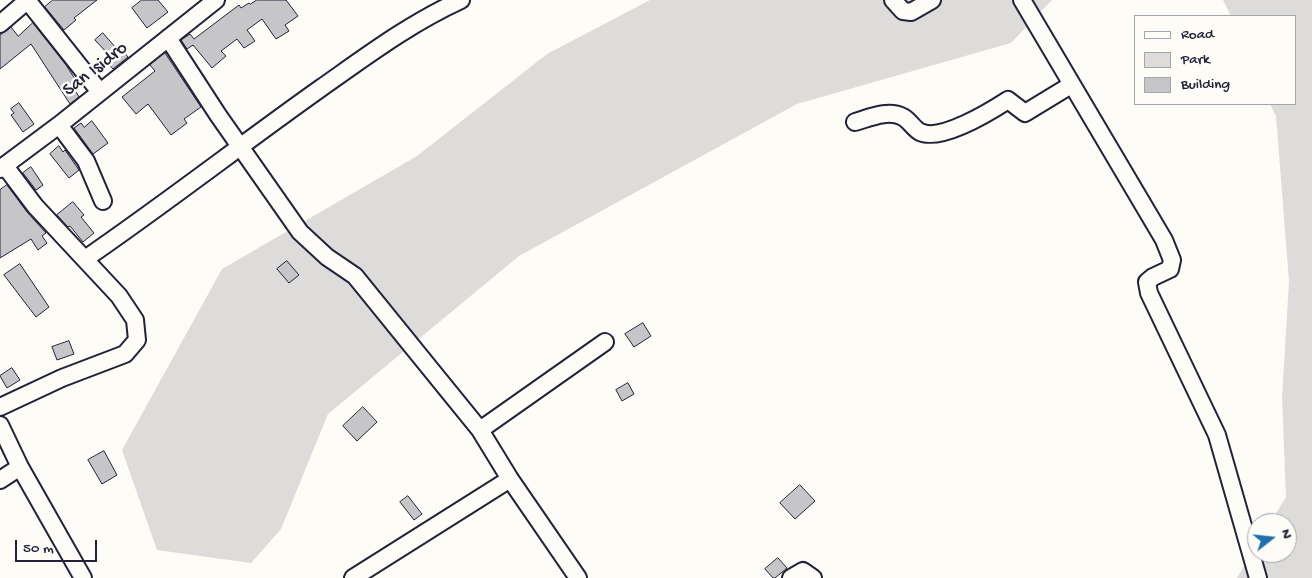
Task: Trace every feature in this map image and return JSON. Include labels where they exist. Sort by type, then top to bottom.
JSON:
[{"type":"street","points":[[0,24],[27,0],[100,92]]},
{"type":"street","name":"San Isidro","points":[[3,168],[216,0]]},
{"type":"street","points":[[85,259],[146,217],[239,146],[405,29],[437,11],[462,0]]},
{"type":"street","points":[[893,0],[903,12],[911,12],[932,0]]},
{"type":"street","points":[[1022,0],[1164,240],[1172,260],[1170,269],[1147,282],[1149,293],[1217,436],[1258,578]]},
{"type":"street","points":[[168,38],[239,146],[300,232],[327,257],[355,276],[480,430],[510,479],[578,578]]},
{"type":"street","points":[[855,122],[885,113],[902,116],[920,132],[931,135],[968,124],[1008,100],[1025,113],[1071,85]]},
{"type":"street","points":[[59,124],[86,161],[103,201]]},
{"type":"street","points":[[0,407],[62,378],[125,354],[137,340],[135,320],[120,296],[35,206],[3,168]]},
{"type":"street","points":[[480,430],[605,342]]},
{"type":"street","points":[[0,425],[20,467],[83,578]]},
{"type":"street","points":[[0,480],[20,467]]},
{"type":"street","points":[[353,578],[510,479]]},
{"type":"street","points":[[791,578],[803,571],[813,578]]},
{"type":"green space","points":[[650,0],[1052,0],[1011,43],[797,104],[519,256],[328,414],[281,529],[251,563],[157,550],[122,450],[222,269],[417,156],[547,54]]},
{"type":"green space","points":[[1223,0],[1312,0],[1312,578],[1237,578],[1247,562],[1297,563],[1297,513],[1276,513],[1286,497],[1282,398],[1289,281],[1276,116],[1270,105],[1297,105],[1297,15],[1230,15]]},
{"type":"building","points":[[53,0],[97,0],[74,18],[76,20],[64,30],[45,7]]},
{"type":"building","points":[[142,0],[158,0],[168,12],[147,28],[132,8]]},
{"type":"building","points":[[257,0],[286,0],[298,16],[285,25],[289,31],[276,39],[262,19],[247,30],[255,41],[244,48],[237,39],[221,51],[226,56],[212,68],[193,45],[187,49],[181,40],[190,34],[194,39],[239,5],[241,8]]},
{"type":"building","points":[[33,23],[75,79],[73,80],[78,88],[75,90],[79,97],[70,104],[31,44],[0,69],[0,35],[11,27],[18,36]]},
{"type":"building","points":[[103,33],[116,48],[119,46],[128,57],[113,69],[103,58],[108,54],[95,40]]},
{"type":"building","points":[[165,53],[201,107],[184,119],[187,123],[171,135],[148,104],[136,114],[122,97],[155,71],[150,65]]},
{"type":"building","points":[[19,103],[34,124],[23,132],[11,115],[14,113],[11,109]]},
{"type":"building","points":[[92,121],[108,143],[93,154],[74,128],[81,123],[84,127]]},
{"type":"building","points":[[59,146],[63,152],[65,150],[79,170],[69,178],[50,154]]},
{"type":"building","points":[[31,167],[43,185],[36,190],[23,173]]},
{"type":"building","points":[[7,185],[27,212],[46,233],[42,236],[47,243],[38,250],[31,239],[0,258],[0,190]]},
{"type":"building","points":[[73,202],[84,215],[81,217],[94,233],[83,242],[70,226],[68,227],[57,215]]},
{"type":"building","points":[[287,261],[299,275],[289,283],[277,269]]},
{"type":"building","points":[[20,264],[49,307],[36,317],[4,275]]},
{"type":"building","points":[[643,323],[651,336],[634,347],[625,334]]},
{"type":"building","points":[[69,341],[74,354],[57,360],[52,347]]},
{"type":"building","points":[[12,368],[20,380],[7,388],[0,376]]},
{"type":"building","points":[[628,383],[634,394],[622,401],[616,390]]},
{"type":"building","points":[[363,407],[377,422],[357,441],[343,426]]},
{"type":"building","points":[[104,451],[117,475],[102,484],[88,460]]},
{"type":"building","points":[[800,485],[815,501],[795,519],[780,503]]},
{"type":"building","points":[[408,496],[422,514],[414,520],[400,502]]},
{"type":"building","points":[[778,558],[787,568],[773,578],[765,569]]}]
